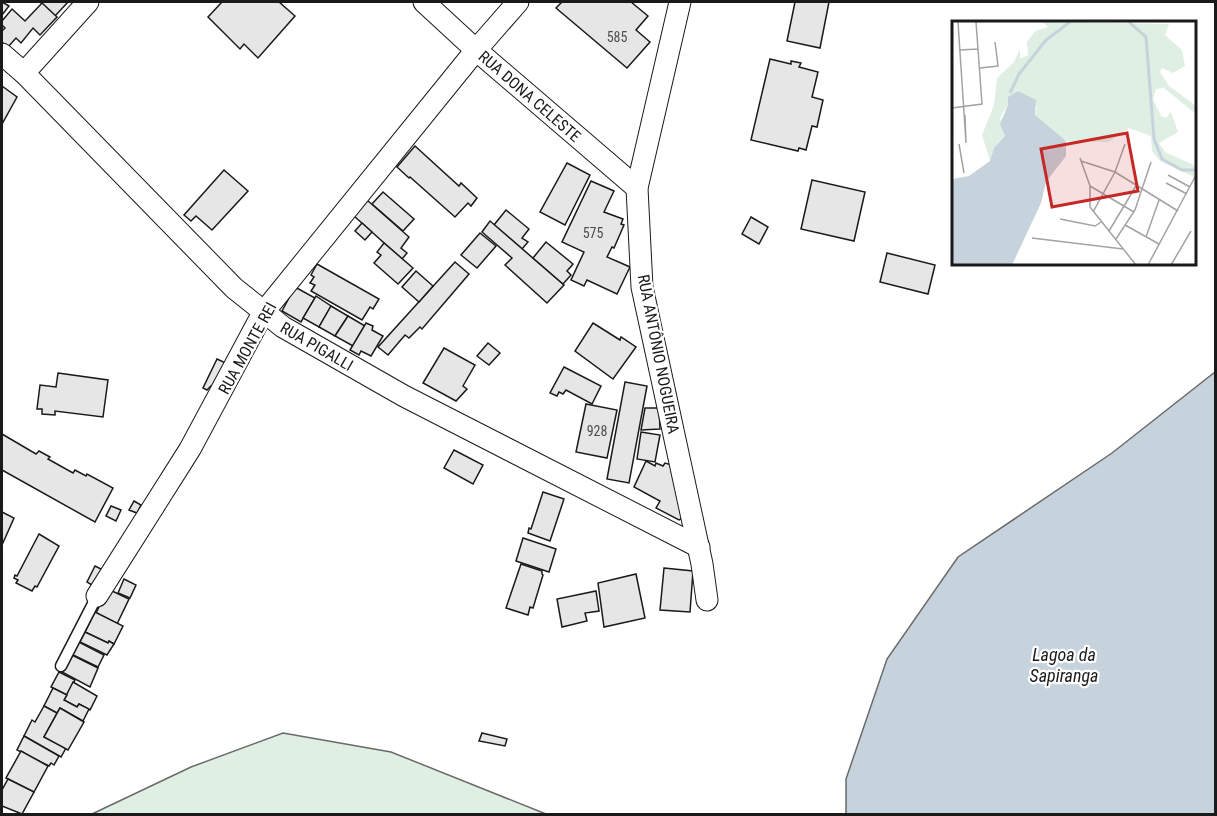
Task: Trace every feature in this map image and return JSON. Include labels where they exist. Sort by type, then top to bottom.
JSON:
[{"type":"street","points":[[24,73],[88,2]]},
{"type":"street","name":"RUA DONA CELESTE","points":[[424,2],[476,50],[637,188]]},
{"type":"street","name":"RUA MONTE REI","points":[[97,596],[190,449],[262,313],[476,50],[518,2]]},
{"type":"street","name":"RUA ANTÔNIO NOGUEIRA","points":[[680,2],[637,188],[642,287],[699,547],[707,600]]},
{"type":"street","name":"RUA PIGALLI","points":[[2,54],[24,73],[234,288],[262,313],[404,396],[699,547]]},
{"type":"lane","name":"RUA MONTE REI","points":[[61,666],[97,596]]},
{"type":"green space","points":[[283,733],[391,752],[546,814],[92,814],[191,767]]},
{"type":"water","name":"Lagoa da Sapiranga","points":[[1215,372],[1215,814],[846,814],[846,779],[887,659],[958,557],[1112,453]]},
{"type":"building","points":[[2,2],[9,6],[2,15]]},
{"type":"building","points":[[40,2],[68,2],[55,16]]},
{"type":"building","points":[[222,2],[279,2],[295,16],[258,58],[244,44],[240,49],[208,17]]},
{"type":"building","points":[[562,2],[631,2],[648,16],[636,30],[650,42],[627,68],[556,8]]},
{"type":"building","points":[[795,2],[829,2],[820,48],[787,41]]},
{"type":"building","points":[[42,3],[57,17],[40,35],[33,28],[21,43],[16,38],[8,47],[2,42],[2,31],[5,28],[2,21],[12,9],[25,21]]},
{"type":"building","points":[[770,59],[791,64],[791,61],[801,63],[799,67],[818,72],[812,97],[823,100],[817,127],[812,126],[806,150],[799,148],[798,151],[751,140]]},
{"type":"building","points":[[2,86],[17,97],[2,124]]},
{"type":"building","points":[[415,146],[459,186],[461,183],[477,198],[471,206],[468,203],[455,217],[397,167]]},
{"type":"building","points":[[567,163],[590,175],[565,225],[540,212]]},
{"type":"building","points":[[224,170],[248,191],[212,230],[196,216],[191,221],[184,215]]},
{"type":"building","points":[[812,180],[865,192],[854,241],[801,229]]},
{"type":"building","points":[[591,181],[614,191],[604,212],[623,219],[621,224],[624,225],[614,248],[612,247],[607,257],[630,267],[617,294],[587,280],[584,286],[571,280],[584,252],[562,242]]},
{"type":"building","points":[[383,192],[414,219],[403,231],[372,204]]},
{"type":"building","points":[[367,200],[409,237],[401,248],[407,253],[402,259],[354,216]]},
{"type":"building","points":[[506,210],[529,229],[522,238],[528,242],[522,249],[494,225]]},
{"type":"building","points":[[751,217],[768,227],[759,244],[742,234]]},
{"type":"building","points":[[490,221],[564,285],[547,303],[505,265],[512,258],[482,232]]},
{"type":"building","points":[[362,223],[372,232],[365,240],[355,231]]},
{"type":"building","points":[[480,233],[496,246],[477,268],[461,255]]},
{"type":"building","points":[[546,242],[573,264],[567,271],[571,275],[563,284],[533,258]]},
{"type":"building","points":[[384,243],[413,268],[398,284],[374,263],[381,255],[377,252]]},
{"type":"building","points":[[887,253],[935,265],[928,294],[880,282]]},
{"type":"building","points":[[455,262],[469,274],[422,329],[420,327],[409,338],[405,335],[388,355],[378,347]]},
{"type":"building","points":[[317,264],[379,299],[373,309],[370,307],[362,320],[311,291],[315,285],[310,283],[314,277],[311,275]]},
{"type":"building","points":[[416,271],[433,286],[419,302],[402,287]]},
{"type":"building","points":[[295,287],[315,298],[301,322],[282,311]]},
{"type":"building","points":[[316,296],[331,306],[319,327],[303,318]]},
{"type":"building","points":[[331,306],[348,316],[335,336],[319,327]]},
{"type":"building","points":[[348,316],[365,326],[353,346],[335,336]]},
{"type":"building","points":[[366,323],[373,326],[372,330],[383,336],[371,356],[361,351],[359,355],[350,350]]},
{"type":"building","points":[[593,323],[636,347],[613,379],[575,351]]},
{"type":"building","points":[[488,343],[500,353],[489,365],[477,356]]},
{"type":"building","points":[[444,348],[475,365],[463,386],[467,389],[456,401],[423,383]]},
{"type":"building","points":[[217,359],[230,365],[217,389],[211,386],[207,390],[203,388]]},
{"type":"building","points":[[564,367],[601,386],[592,404],[566,390],[563,394],[559,392],[557,396],[550,393]]},
{"type":"building","points":[[58,373],[108,380],[103,417],[55,411],[55,415],[42,414],[42,409],[37,409],[40,385],[56,387]]},
{"type":"building","points":[[625,382],[647,386],[629,483],[607,479]]},
{"type":"building","points":[[586,404],[617,410],[607,458],[576,452]]},
{"type":"building","points":[[645,408],[659,408],[660,429],[641,430]]},
{"type":"building","points":[[641,432],[660,435],[655,462],[637,459]]},
{"type":"building","points":[[2,434],[36,454],[39,451],[50,457],[48,459],[73,473],[75,470],[86,476],[87,474],[113,488],[95,522],[2,470]]},
{"type":"building","points":[[454,450],[483,465],[473,484],[444,468]]},
{"type":"building","points":[[646,461],[655,466],[656,463],[663,466],[665,463],[672,465],[681,519],[656,508],[660,501],[634,487]]},
{"type":"building","points":[[543,492],[564,499],[550,541],[528,533]]},
{"type":"building","points":[[134,501],[141,505],[137,513],[129,510]]},
{"type":"building","points":[[111,506],[121,510],[116,521],[106,516]]},
{"type":"building","points":[[2,512],[14,518],[2,545]]},
{"type":"building","points":[[39,534],[59,546],[37,587],[35,586],[32,591],[16,583],[18,580],[14,578]]},
{"type":"building","points":[[523,538],[556,549],[549,572],[516,561]]},
{"type":"building","points":[[521,564],[542,571],[543,575],[533,608],[530,607],[528,615],[506,608]]},
{"type":"building","points":[[95,566],[107,572],[98,589],[87,582]]},
{"type":"building","points":[[664,568],[693,571],[690,612],[660,610]]},
{"type":"building","points":[[636,574],[645,618],[604,627],[598,583]]},
{"type":"building","points":[[124,579],[136,585],[130,598],[118,593]]},
{"type":"building","points":[[108,589],[129,599],[117,624],[96,613]]},
{"type":"building","points":[[596,591],[599,611],[585,613],[587,621],[562,627],[557,599]]},
{"type":"building","points":[[95,612],[123,626],[114,644],[85,632]]},
{"type":"building","points":[[85,632],[114,644],[107,655],[80,642]]},
{"type":"building","points":[[77,641],[104,655],[98,667],[71,654]]},
{"type":"building","points":[[70,654],[98,668],[90,687],[62,672]]},
{"type":"building","points":[[59,672],[75,680],[67,695],[51,687]]},
{"type":"building","points":[[73,682],[97,696],[90,710],[79,704],[77,707],[64,700]]},
{"type":"building","points":[[53,688],[67,695],[64,700],[77,707],[79,704],[89,709],[83,721],[60,708],[57,713],[44,706]]},
{"type":"building","points":[[44,706],[57,713],[44,737],[66,748],[61,757],[24,736],[32,720],[35,722]]},
{"type":"building","points":[[60,708],[84,722],[68,750],[44,737]]},
{"type":"building","points":[[482,733],[507,739],[505,746],[479,741]]},
{"type":"building","points":[[24,736],[59,756],[54,765],[51,763],[49,766],[17,750]]},
{"type":"building","points":[[21,751],[48,766],[34,792],[6,778]]},
{"type":"building","points":[[8,779],[34,792],[22,814],[2,806],[2,790]]}]
